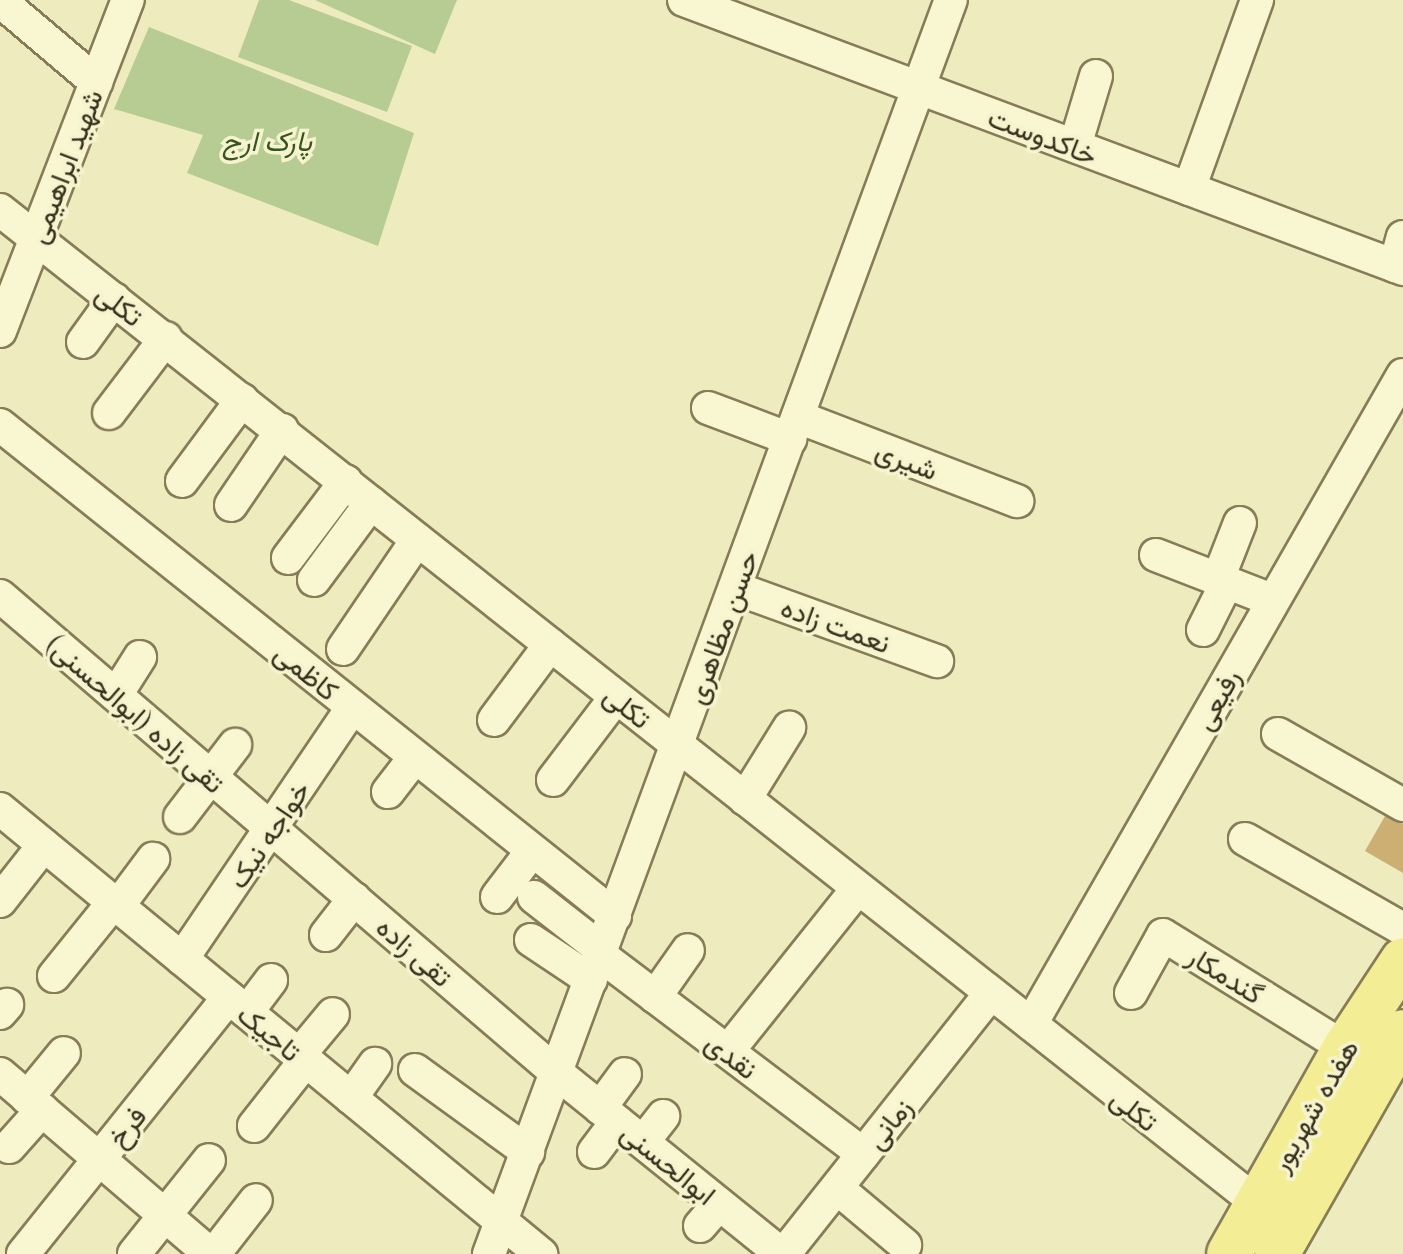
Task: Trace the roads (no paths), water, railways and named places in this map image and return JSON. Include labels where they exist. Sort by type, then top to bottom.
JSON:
[{"type":"main road","name":"هفده شهریور","points":[[1229,1254],[1345,1048],[1403,960]]},
{"type":"main road","name":"هفده شهریور","points":[[1277,1254],[1403,1032]]},
{"type":"street","name":"شهید ابراهیمی","points":[[0,331],[128,0]]},
{"type":"street","name":"خاکدوست","points":[[684,0],[1189,189],[1400,258]]},
{"type":"street","name":"حسن مظاهری","points":[[489,1254],[951,0]]},
{"type":"street","points":[[1189,189],[1257,0]]},
{"type":"street","points":[[4,4],[96,82]]},
{"type":"street","points":[[1075,146],[1096,76]]},
{"type":"street","name":"تکلی","points":[[0,210],[166,338],[1256,1202]]},
{"type":"street","points":[[83,342],[114,299]]},
{"type":"street","points":[[109,413],[166,338]]},
{"type":"street","name":"رفیعی","points":[[1031,1024],[1403,375]]},
{"type":"street","points":[[182,481],[242,400]]},
{"type":"street","name":"شیری","points":[[708,408],[794,428],[1017,501]]},
{"type":"street","name":"کاظمی","points":[[0,425],[615,916]]},
{"type":"street","points":[[231,505],[282,430]]},
{"type":"street","points":[[288,558],[346,481]]},
{"type":"street","points":[[314,580],[371,503]]},
{"type":"street","points":[[1203,630],[1223,580],[1240,523]]},
{"type":"street","points":[[343,649],[417,540]]},
{"type":"street","points":[[1156,555],[1272,600]]},
{"type":"street","name":"نعمت زاده","points":[[735,588],[937,661]]},
{"type":"street","name":"تقی زاده (ابوالحسنی)","points":[[0,596],[272,829]]},
{"type":"street","points":[[494,720],[550,645]]},
{"type":"street","points":[[116,695],[140,657]]},
{"type":"street","points":[[553,780],[616,697]]},
{"type":"street","name":"خواجه نیک","points":[[182,959],[352,708]]},
{"type":"street","points":[[745,799],[789,728]]},
{"type":"street","points":[[1278,734],[1403,805]]},
{"type":"street","points":[[180,817],[213,778],[235,745]]},
{"type":"street","points":[[388,792],[415,757]]},
{"type":"street","name":"تاجیک","points":[[0,809],[541,1254]]},
{"type":"street","name":"تقی زاده","points":[[272,829],[557,1073]]},
{"type":"street","points":[[1245,839],[1403,929]]},
{"type":"street","points":[[0,901],[44,845]]},
{"type":"street","points":[[497,897],[532,851]]},
{"type":"street","points":[[54,976],[153,859]]},
{"type":"street","points":[[728,1051],[858,888]]},
{"type":"street","points":[[534,897],[598,962]]},
{"type":"street","points":[[326,935],[354,899]]},
{"type":"street","name":"گندمکار","points":[[1131,993],[1163,935],[1345,1048]]},
{"type":"street","points":[[531,940],[598,962]]},
{"type":"street","points":[[655,997],[688,950]]},
{"type":"street","name":"نقدی","points":[[598,962],[655,997],[863,1154]]},
{"type":"street","name":"فرخ","points":[[23,1254],[99,1159],[238,1005],[271,980]]},
{"type":"street","name":"زمانی","points":[[783,1254],[991,993]]},
{"type":"street","points":[[254,1126],[333,1014]]},
{"type":"street","points":[[9,1147],[64,1053]]},
{"type":"street","points":[[351,1098],[375,1064]]},
{"type":"street","points":[[415,1070],[528,1152]]},
{"type":"street","name":"ابوالحسنی","points":[[557,1073],[643,1142],[678,1185],[709,1215],[783,1254]]},
{"type":"street","points":[[0,1074],[212,1254],[256,1200]]},
{"type":"street","points":[[594,1152],[625,1074]]},
{"type":"street","points":[[643,1142],[663,1116]]},
{"type":"street","points":[[134,1254],[209,1160]]},
{"type":"street","points":[[837,1188],[905,1245]]},
{"type":"park label","name":"پارک ارج","points":[[267,140]]}]
